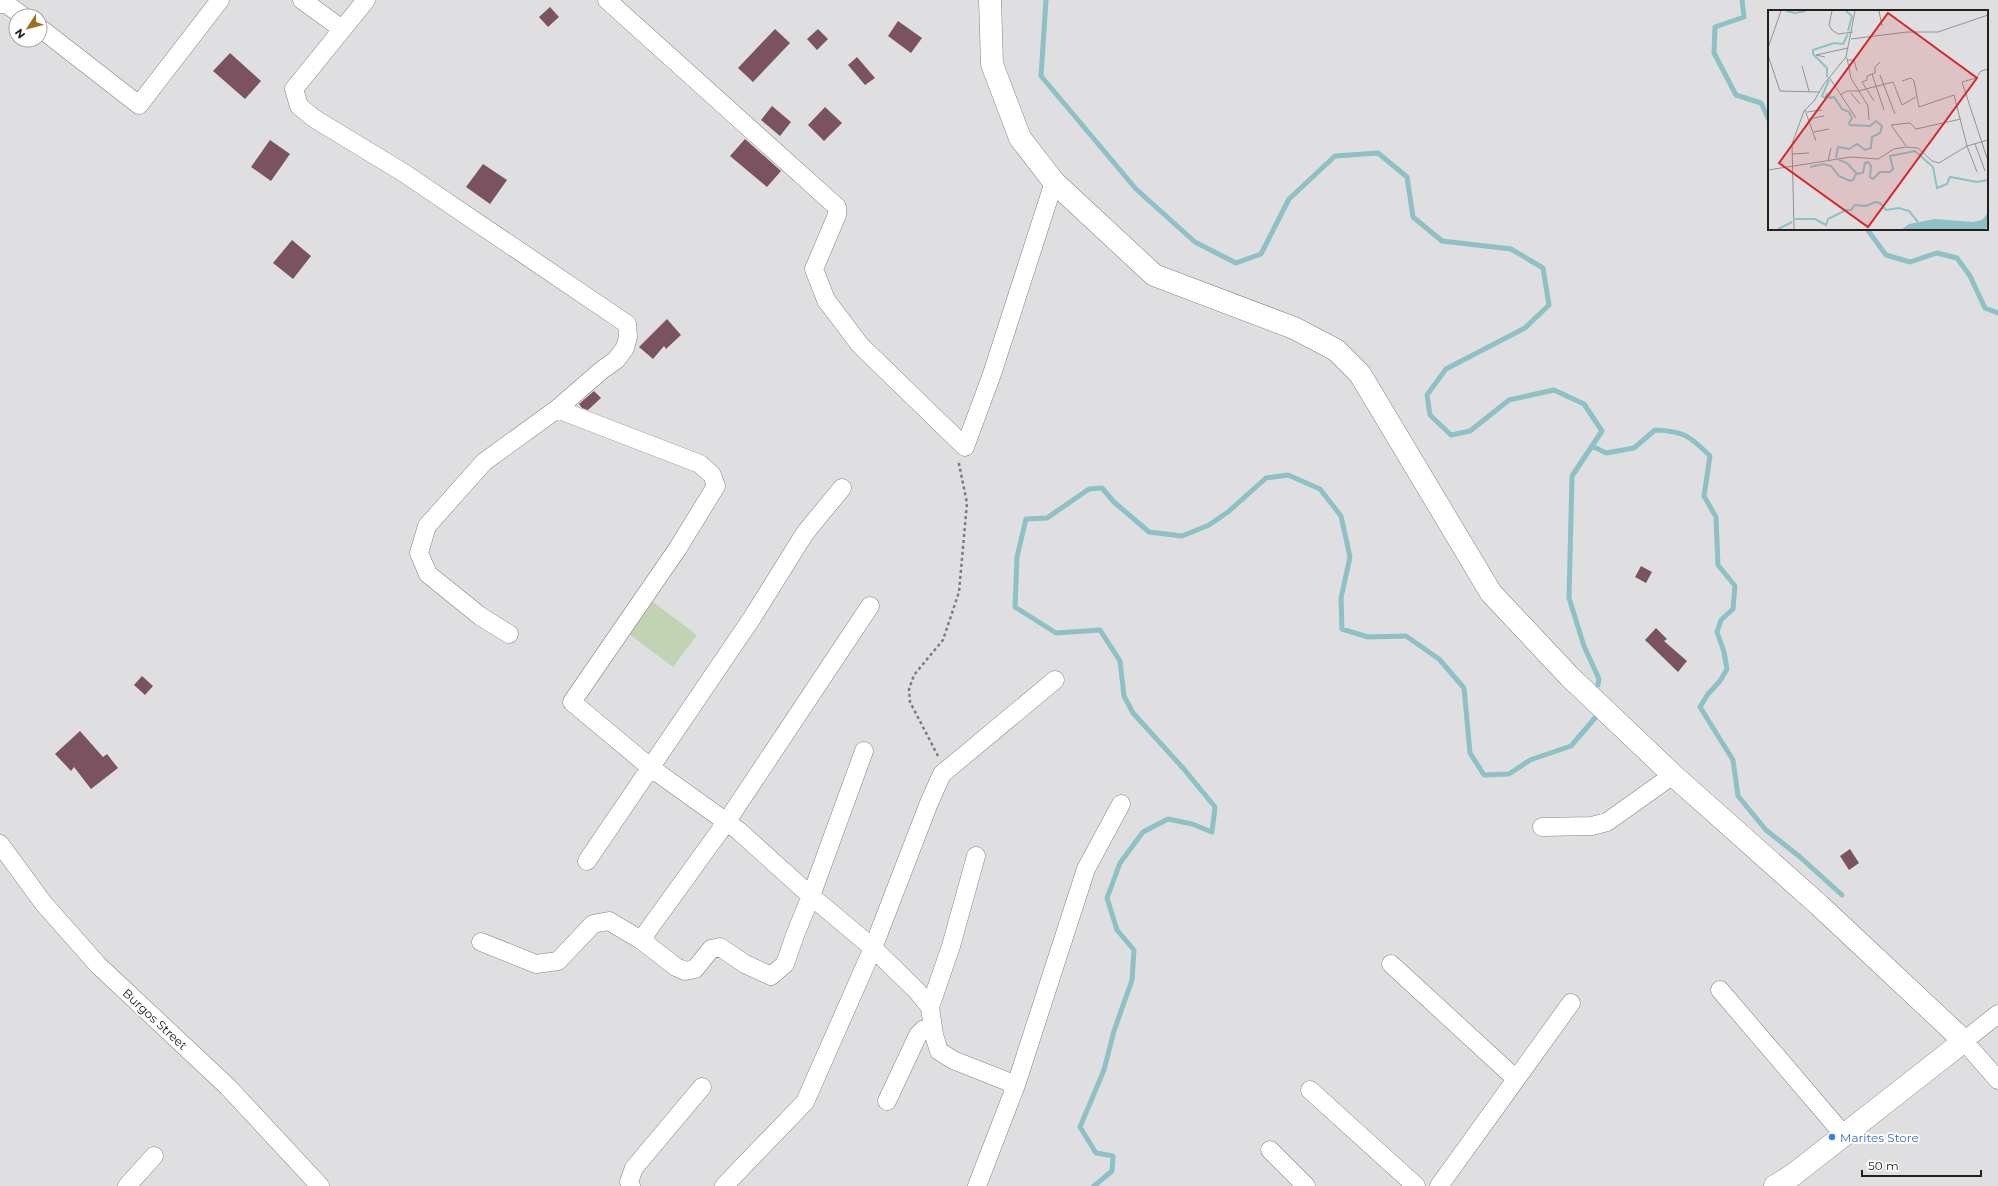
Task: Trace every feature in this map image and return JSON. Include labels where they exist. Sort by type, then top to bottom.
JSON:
[{"type":"street","points":[[48,34],[139,105],[220,0]]},
{"type":"street","points":[[302,0],[342,29]]},
{"type":"street","points":[[366,0],[294,89],[299,106],[314,119],[404,173],[627,324],[628,337],[625,348],[616,360],[602,370],[557,409],[484,462],[427,526],[419,553],[428,574],[480,616],[509,634]]},
{"type":"street","points":[[990,0],[992,64],[1020,138],[1054,182],[1154,275],[1294,328],[1336,350],[1360,374],[1491,593],[1569,676],[1673,776],[1819,904],[1964,1041],[1998,1080]]},
{"type":"street","points":[[612,2],[837,207],[837,215],[814,269],[826,300],[860,345],[965,447],[992,374],[1054,182]]},
{"type":"street","points":[[0,4],[6,4],[12,8]]},
{"type":"street","points":[[557,409],[700,464],[712,475],[716,486],[678,548],[572,702],[651,768],[689,796],[727,821],[811,896],[873,948],[917,991],[930,1007]]},
{"type":"street","points":[[587,861],[752,618],[805,532],[842,488]]},
{"type":"street","points":[[641,940],[727,821],[870,606]]},
{"type":"street","points":[[724,1186],[805,1102],[873,948],[929,803],[942,774],[1055,680]]},
{"type":"street","points":[[481,942],[536,964],[558,961],[594,924],[609,921],[641,940],[676,967],[685,971],[695,969],[712,949],[720,947],[745,964],[771,976],[786,964],[795,935],[811,896],[864,751]]},
{"type":"street","points":[[1542,827],[1592,826],[1607,822],[1673,776]]},
{"type":"street","points":[[977,1186],[1016,1085],[1086,869],[1121,804]]},
{"type":"street","name":"Burgos Street","points":[[0,844],[44,904],[98,965],[228,1087],[320,1186]]},
{"type":"street","points":[[976,856],[951,946],[930,1007],[933,1029],[939,1051],[953,1060],[1016,1085]]},
{"type":"street","points":[[1391,964],[1516,1079]]},
{"type":"street","points":[[1720,990],[1843,1134]]},
{"type":"street","points":[[1439,1186],[1571,1003]]},
{"type":"street","points":[[1775,1186],[1793,1175],[1843,1134],[1998,1014]]},
{"type":"street","points":[[887,1101],[918,1035],[924,1029],[933,1029]]},
{"type":"street","points":[[631,1186],[630,1182],[634,1168],[702,1087]]},
{"type":"street","points":[[1310,1090],[1416,1186]]},
{"type":"street","points":[[1270,1150],[1306,1186]]},
{"type":"street","points":[[127,1186],[154,1156]]},
{"type":"path","points":[[942,774],[940,761],[910,702],[909,689],[914,675],[943,640],[959,592],[967,504],[959,464],[965,447]]},
{"type":"green space","points":[[653,602],[697,635],[673,667],[629,634]]},
{"type":"building","points":[[550,7],[559,17],[548,27],[539,17]]},
{"type":"building","points":[[898,21],[922,38],[911,53],[888,36]]},
{"type":"building","points":[[775,29],[790,43],[753,82],[738,68]]},
{"type":"building","points":[[818,29],[828,39],[817,50],[807,39]]},
{"type":"building","points":[[230,53],[261,81],[245,99],[213,71]]},
{"type":"building","points":[[857,57],[875,78],[865,85],[848,65]]},
{"type":"building","points":[[772,106],[791,122],[780,136],[761,120]]},
{"type":"building","points":[[825,107],[842,123],[824,141],[808,125]]},
{"type":"building","points":[[745,139],[781,171],[767,187],[730,156]]},
{"type":"building","points":[[270,140],[290,154],[271,181],[251,167]]},
{"type":"building","points":[[483,164],[507,180],[490,204],[466,187]]},
{"type":"building","points":[[292,240],[311,256],[293,279],[273,263]]},
{"type":"building","points":[[667,319],[681,335],[666,349],[664,346],[653,359],[639,347]]},
{"type":"building","points":[[594,391],[601,398],[588,410],[582,408],[579,404]]},
{"type":"building","points":[[1641,566],[1652,572],[1646,583],[1635,577]]},
{"type":"building","points":[[1656,628],[1667,639],[1664,641],[1687,661],[1678,672],[1645,640]]},
{"type":"building","points":[[142,676],[153,686],[145,695],[134,685]]},
{"type":"building","points":[[80,731],[103,757],[107,754],[118,768],[91,789],[74,767],[71,771],[55,754]]},
{"type":"building","points":[[1850,849],[1859,863],[1849,870],[1840,856]]},
{"type":"waterway","points":[[1046,0],[1041,76],[1136,189],[1195,242],[1236,263],[1261,254],[1289,199],[1335,156],[1378,153],[1407,177],[1413,217],[1442,241],[1511,249],[1543,268],[1549,305],[1525,328],[1446,369],[1427,395],[1430,415],[1451,435],[1470,431],[1509,400],[1554,390],[1584,404],[1602,431],[1572,476],[1569,598],[1584,646],[1599,679],[1598,685]]},
{"type":"waterway","points":[[1742,0],[1744,17],[1715,27],[1714,53],[1736,95],[1761,103],[1768,118]]},
{"type":"waterway","points":[[1868,230],[1886,255],[1910,262],[1937,253],[1957,258],[1970,276],[1985,308],[1998,313]]},
{"type":"waterway","points":[[1592,446],[1606,453],[1634,448],[1655,430],[1680,433],[1691,439],[1710,456],[1704,496],[1716,517],[1718,565],[1735,586],[1733,609],[1721,620],[1717,632],[1724,652],[1727,669],[1720,681],[1708,694],[1700,707],[1733,760],[1738,796],[1766,830],[1800,857],[1842,895]]},
{"type":"waterway","points":[[1094,1186],[1112,1171],[1113,1156],[1096,1153],[1080,1127],[1104,1070],[1114,1031],[1132,980],[1134,950],[1117,930],[1107,898],[1120,863],[1143,832],[1168,819],[1192,824],[1212,832],[1215,807],[1183,768],[1133,713],[1124,696],[1120,661],[1100,630],[1056,633],[1015,607],[1017,557],[1026,519],[1047,518],[1089,489],[1102,488],[1114,502],[1149,532],[1182,536],[1209,525],[1228,512],[1266,478],[1288,475],[1320,489],[1341,516],[1350,557],[1341,598],[1342,629],[1368,637],[1406,636],[1439,659],[1464,688],[1470,753],[1484,775],[1509,774],[1530,760],[1571,746],[1595,718]]},
{"type":"place","name":"Marites Store","points":[[1832,1137]]}]
